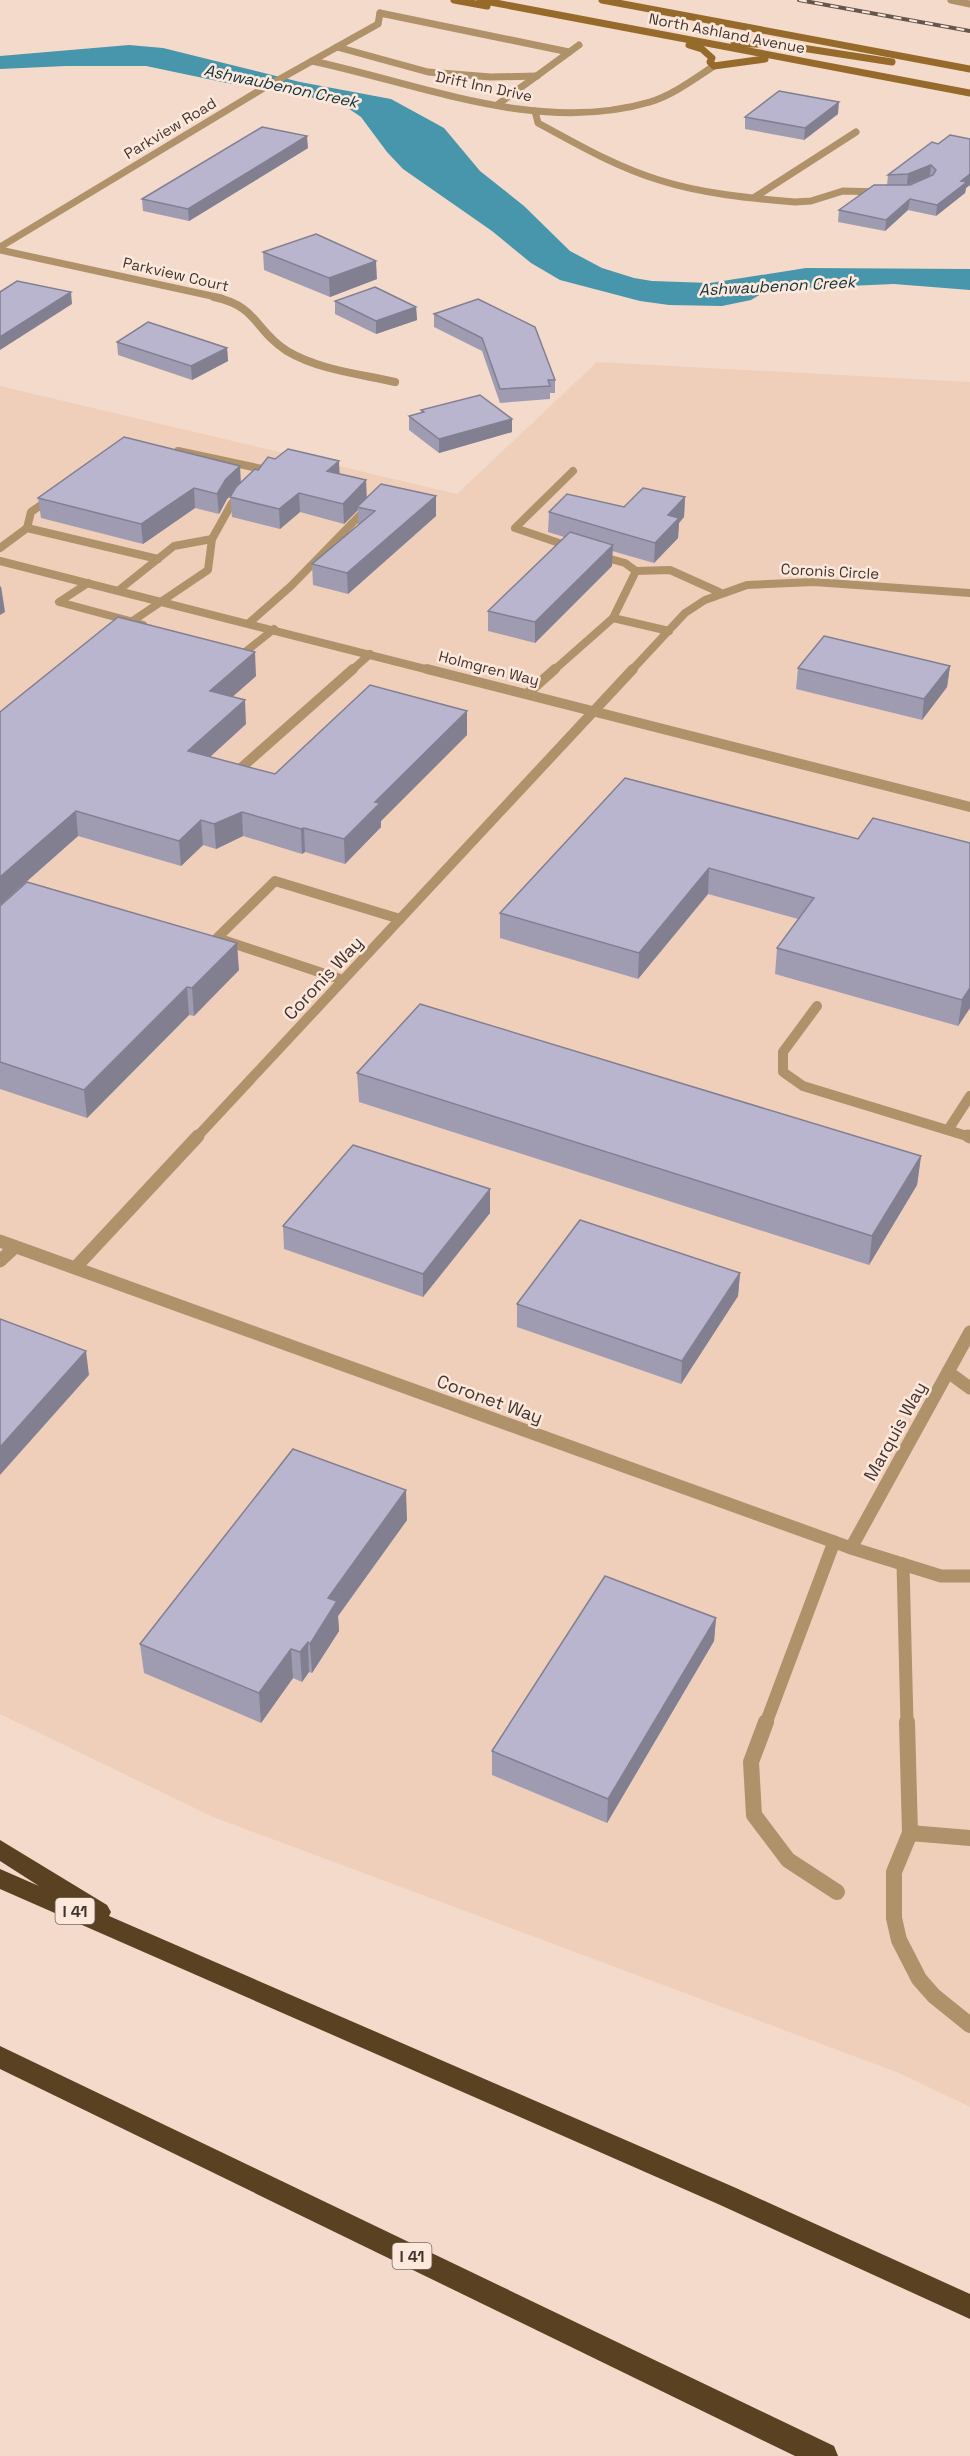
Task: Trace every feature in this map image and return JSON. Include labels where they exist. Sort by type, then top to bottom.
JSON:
[{"type":"highway","points":[[0,1849],[149,1943]]},
{"type":"highway","name":"I 41","points":[[0,1879],[716,2191],[970,2307]]},
{"type":"highway","name":"I 41","points":[[0,2057],[824,2456]]},
{"type":"main road","points":[[454,0],[687,44],[702,49],[712,58]]},
{"type":"main road","name":"North Ashland Avenue","points":[[480,0],[970,93]]},
{"type":"main road","name":"North Ashland Avenue","points":[[602,0],[970,71]]},
{"type":"main road","points":[[630,0],[853,41],[855,47]]},
{"type":"main road","points":[[790,59],[749,60],[714,66],[710,62],[726,46],[742,42],[776,44],[970,71]]},
{"type":"street","points":[[951,0],[970,4]]},
{"type":"street","name":"Parkview Road","points":[[1,246],[283,76],[378,24],[380,13],[569,52]]},
{"type":"street","points":[[497,105],[579,45]]},
{"type":"street","points":[[338,47],[428,72],[491,77],[537,76]]},
{"type":"street","name":"Drift Inn Drive","points":[[312,61],[364,71],[497,105],[535,111],[577,112],[633,106],[666,95],[714,66]]},
{"type":"street","points":[[535,111],[538,123],[642,175],[680,185],[795,202],[811,201],[843,191],[885,192]]},
{"type":"street","points":[[755,197],[856,132]]},
{"type":"street","name":"Parkview Court","points":[[1,246],[230,300],[249,309],[277,343],[293,353],[395,382]]},
{"type":"street","points":[[131,622],[208,570],[212,539],[232,503],[267,470],[166,448]]},
{"type":"street","points":[[573,471],[515,528],[625,564],[636,571],[670,570],[719,592]]},
{"type":"street","points":[[0,548],[27,528],[31,512],[58,493]]},
{"type":"street","points":[[249,623],[291,586],[372,504]]},
{"type":"street","points":[[27,528],[158,559]]},
{"type":"street","points":[[119,591],[174,546],[212,539]]},
{"type":"street","name":"Holmgren Way","points":[[0,561],[528,693],[970,807]]},
{"type":"street","points":[[528,693],[613,618],[623,592],[636,571]]},
{"type":"street","name":"Coronis Circle","points":[[595,710],[699,602],[719,592],[770,581],[799,580],[970,593]]},
{"type":"street","points":[[88,583],[59,602],[154,628]]},
{"type":"street","points":[[613,618],[669,631]]},
{"type":"street","points":[[221,646],[244,653],[274,629]]},
{"type":"street","points":[[241,768],[370,654]]},
{"type":"street","name":"Coronis Way","points":[[75,1268],[595,710]]},
{"type":"street","points":[[343,980],[217,938],[275,881],[400,918]]},
{"type":"street","points":[[817,1006],[783,1052],[783,1072],[803,1086],[970,1137]]},
{"type":"street","points":[[948,1130],[970,1096]]},
{"type":"street","name":"Coronet Way","points":[[0,1241],[851,1548],[941,1576],[970,1576]]},
{"type":"street","points":[[0,1261],[15,1247]]},
{"type":"street","name":"Marquis Way","points":[[851,1548],[970,1332]]},
{"type":"street","points":[[948,1372],[970,1388]]},
{"type":"street","points":[[834,1542],[751,1762],[754,1815],[788,1860],[837,1892]]},
{"type":"street","points":[[903,1564],[910,1833],[894,1870],[891,1907],[899,1946],[921,1982],[957,2017],[970,2025]]},
{"type":"street","points":[[910,1833],[970,1838]]},
{"type":"shaded area","points":[[597,362],[970,382],[970,2107],[899,2073],[213,1817],[0,1714],[0,386],[457,494]]},
{"type":"water","name":"Ashwaubenon Creek","points":[[129,45],[163,48],[300,82],[391,99],[444,128],[480,171],[524,206],[570,251],[602,268],[634,278],[652,281],[710,283],[806,268],[970,269],[970,290],[894,284],[803,288],[761,294],[751,300],[722,306],[669,305],[640,301],[560,280],[531,263],[492,231],[403,169],[361,117],[345,106],[283,90],[227,83],[146,66],[0,69],[0,56]]},
{"type":"building","points":[[779,91],[839,102],[805,128],[745,117]]},
{"type":"building","points":[[262,127],[307,136],[188,209],[142,199]]},
{"type":"building","points":[[950,135],[970,139],[970,174],[961,181],[967,182],[937,205],[910,199],[886,220],[839,210],[874,185],[910,185],[933,175],[936,170],[931,165],[908,174],[888,175],[932,142],[938,144]]},
{"type":"building","points":[[316,234],[376,261],[329,278],[263,252]]},
{"type":"building","points":[[17,281],[71,292],[0,337],[0,292]]},
{"type":"building","points":[[375,287],[416,307],[376,321],[335,301]]},
{"type":"building","points":[[478,299],[535,327],[555,380],[548,380],[550,386],[500,389],[482,338],[434,314]]},
{"type":"building","points":[[148,322],[227,348],[191,366],[117,342]]},
{"type":"building","points":[[480,395],[512,419],[439,439],[409,416],[424,412],[421,410]]},
{"type":"building","points":[[124,437],[240,466],[226,479],[217,494],[194,488],[141,524],[38,498]]},
{"type":"building","points":[[288,449],[339,461],[327,471],[366,480],[343,504],[299,493],[279,509],[230,497],[236,487],[255,469],[258,470],[268,457],[275,459]]},
{"type":"building","points":[[381,484],[436,496],[347,573],[312,564],[375,511],[357,507]]},
{"type":"building","points":[[643,488],[685,497],[668,515],[679,518],[655,543],[549,512],[567,494],[624,507]]},
{"type":"building","points":[[570,532],[613,545],[535,622],[488,611]]},
{"type":"building","points":[[118,617],[255,652],[210,691],[245,700],[188,751],[275,774],[370,685],[467,711],[375,802],[380,803],[344,839],[242,812],[214,824],[201,820],[179,841],[76,811],[0,877],[0,712]]},
{"type":"building","points":[[824,636],[950,666],[924,699],[798,668]]},
{"type":"building","points":[[625,778],[858,839],[873,818],[970,843],[970,988],[962,1000],[777,948],[814,898],[709,868],[639,953],[500,913]]},
{"type":"building","points":[[27,882],[237,943],[192,988],[187,987],[84,1090],[0,1062],[0,906]]},
{"type":"building","points":[[420,1004],[921,1156],[872,1236],[357,1073]]},
{"type":"building","points":[[353,1145],[490,1189],[423,1274],[283,1226]]},
{"type":"building","points":[[580,1220],[740,1273],[682,1361],[517,1304]]},
{"type":"building","points":[[0,1319],[86,1351],[0,1447]]},
{"type":"building","points":[[293,1449],[406,1490],[328,1598],[337,1601],[310,1644],[308,1642],[300,1652],[291,1649],[259,1693],[140,1644]]},
{"type":"building","points":[[605,1576],[716,1618],[608,1799],[492,1751]]},
{"type":"railway","points":[[799,0],[970,31]]}]
